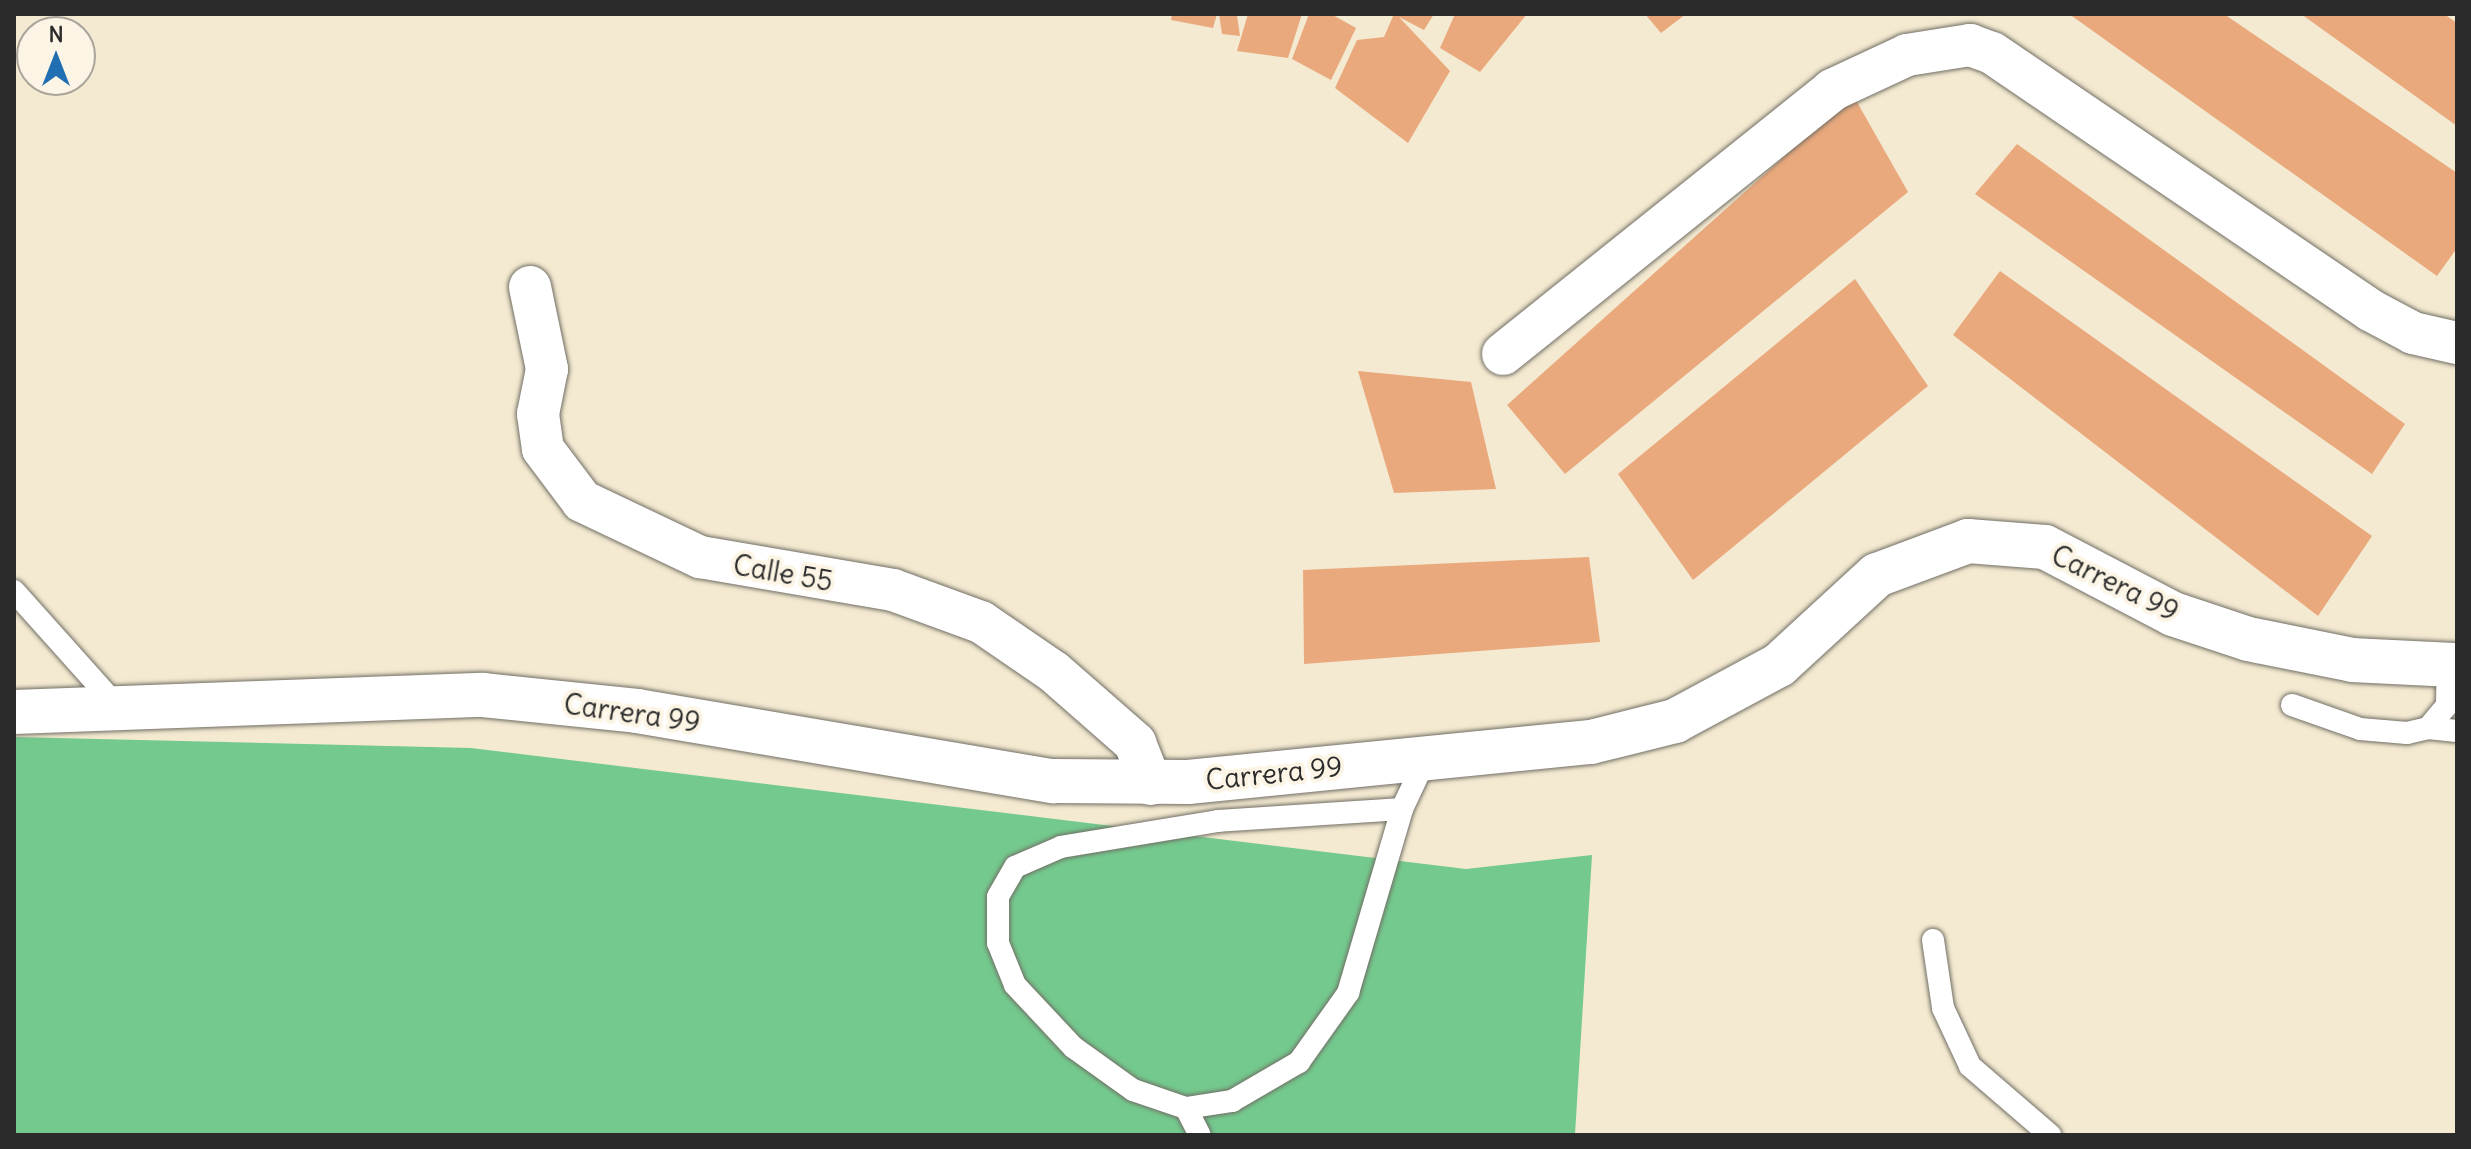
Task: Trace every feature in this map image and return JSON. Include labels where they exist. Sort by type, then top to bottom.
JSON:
[{"type":"street","points":[[1503,354],[1832,90],[1907,55],[1970,45],[1992,53],[2370,310],[2413,333],[2457,343]]},
{"type":"street","name":"Calle 55","points":[[530,287],[547,369],[538,414],[543,449],[582,501],[700,557],[893,590],[981,622],[1054,672],[1135,743],[1151,784]]},
{"type":"street","name":"Carrera 99","points":[[14,712],[124,712],[483,695],[637,711],[1001,774],[1151,784],[1591,742],[1717,705],[1779,665],[1877,575],[1968,541],[2045,547],[2173,614],[2248,639],[2353,660],[2452,666]]},
{"type":"lane","points":[[14,591],[71,663],[124,712]]},
{"type":"lane","points":[[2428,728],[2447,705],[2452,666]]},
{"type":"lane","points":[[2292,705],[2360,729],[2428,728],[2457,731]]},
{"type":"lane","points":[[1402,809],[1218,821],[1061,847],[1015,867],[998,897],[998,943],[1015,985],[1073,1047],[1133,1090],[1186,1108],[1232,1101],[1299,1062],[1348,993],[1402,809],[1426,758]]},
{"type":"lane","points":[[1933,940],[1943,1008],[1970,1066],[2050,1135]]},
{"type":"lane","points":[[1186,1108],[1200,1135]]},
{"type":"green space","points":[[14,737],[471,748],[1466,869],[1592,855],[1575,1135],[14,1135]]},
{"type":"building","points":[[1172,14],[1217,14],[1213,28],[1171,20]]},
{"type":"building","points":[[1219,14],[1237,15],[1240,36],[1222,34]]},
{"type":"building","points":[[1248,14],[1302,14],[1288,58],[1237,51]]},
{"type":"building","points":[[1309,14],[1331,14],[1356,28],[1331,80],[1292,59]]},
{"type":"building","points":[[1394,14],[1434,14],[1424,30],[1399,17],[1450,71],[1408,143],[1335,88],[1357,40],[1384,37]]},
{"type":"building","points":[[1455,14],[1527,14],[1480,72],[1440,48]]},
{"type":"building","points":[[1645,14],[1686,14],[1661,33]]},
{"type":"building","points":[[2069,14],[2224,14],[2457,173],[2457,248],[2437,276]]},
{"type":"building","points":[[2301,14],[2444,14],[2457,23],[2457,126]]},
{"type":"building","points":[[1853,95],[1908,192],[1565,474],[1507,405]]},
{"type":"building","points":[[2017,144],[2405,424],[2372,474],[1975,194]]},
{"type":"building","points":[[2000,271],[2372,536],[2318,616],[1953,335]]},
{"type":"building","points":[[1855,279],[1928,386],[1693,580],[1618,474]]},
{"type":"building","points":[[1358,371],[1471,382],[1496,489],[1394,493]]},
{"type":"building","points":[[1589,557],[1600,642],[1304,664],[1303,570]]}]
